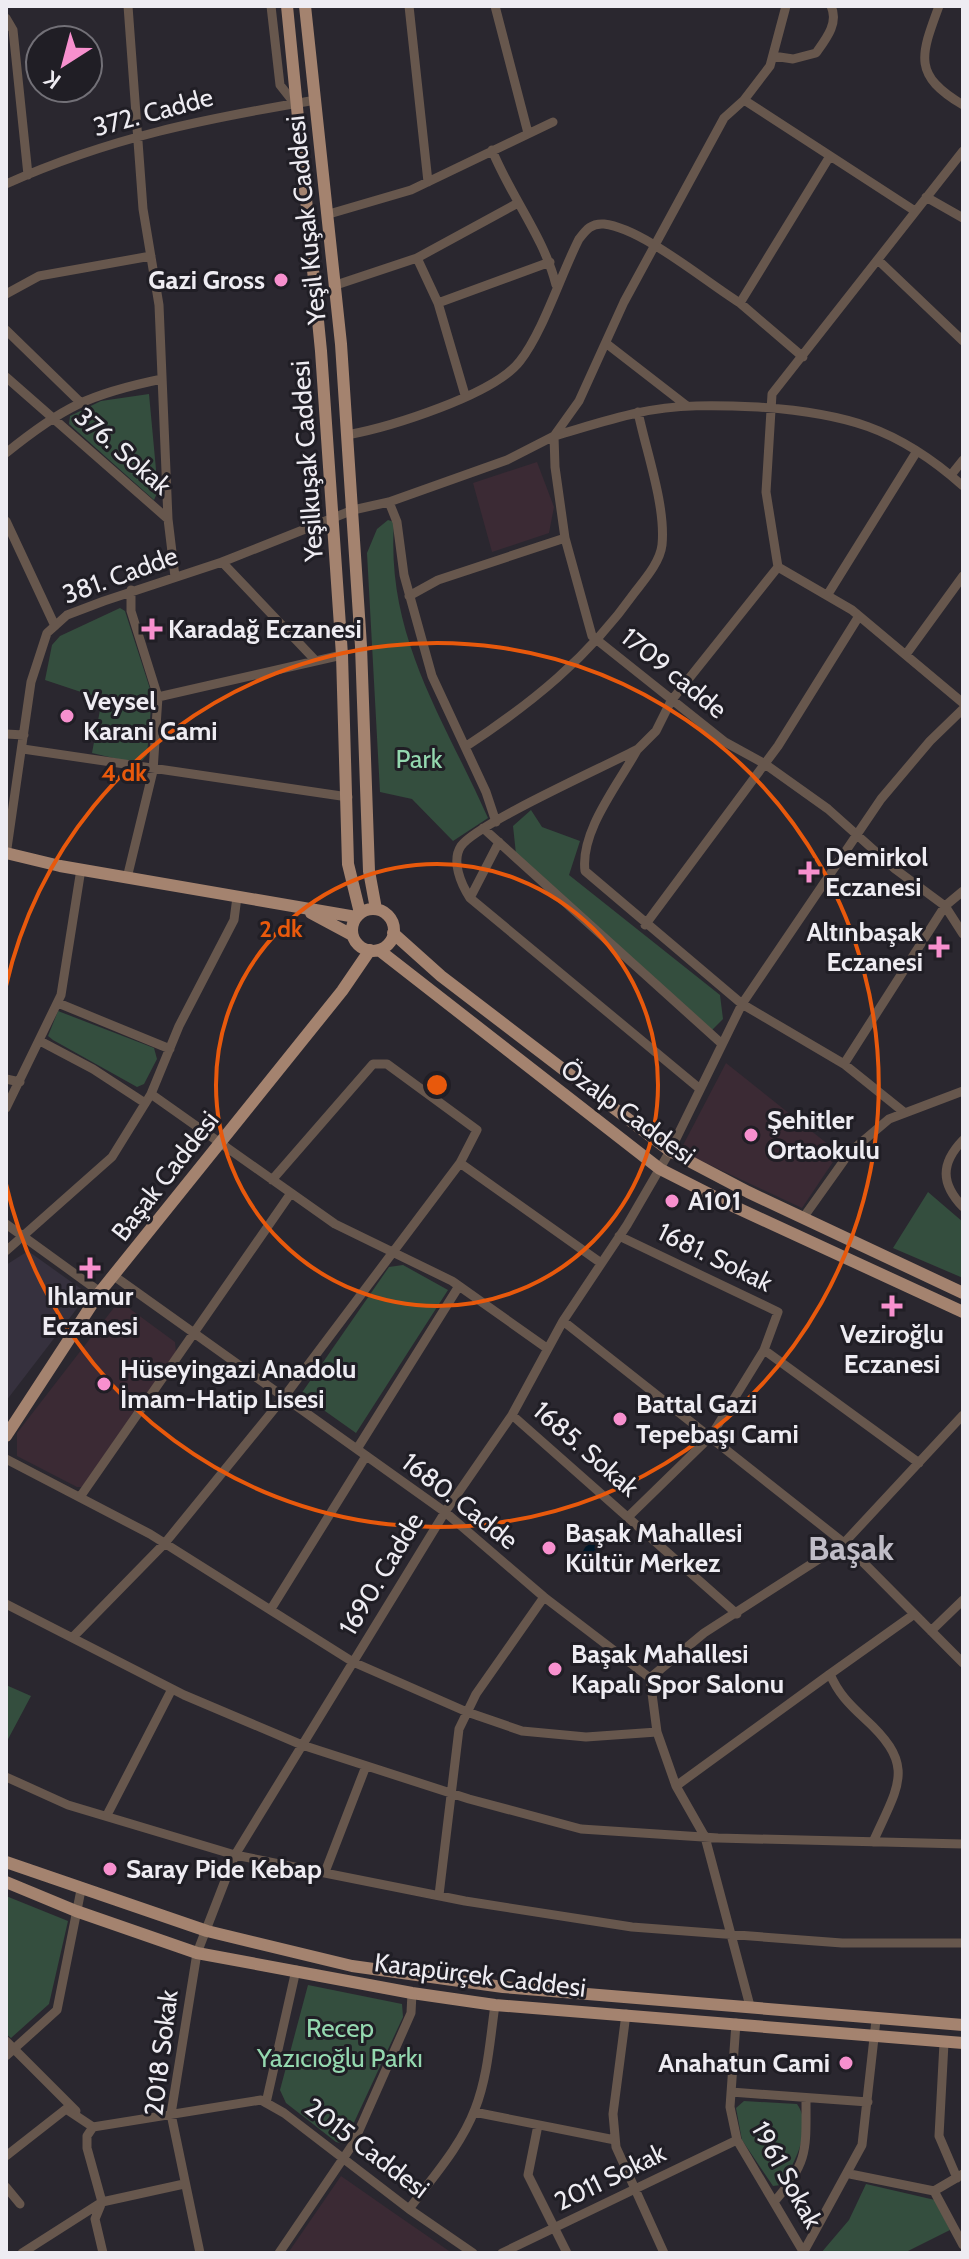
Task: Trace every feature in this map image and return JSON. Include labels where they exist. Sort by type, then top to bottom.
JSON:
[{"type":"main road","name":"Yeşilkuşak Caddesi","points":[[287,6],[295,104],[308,195],[342,655],[348,864],[358,915]]},
{"type":"main road","name":"Yeşil Kuşak Caddesi","points":[[305,6],[336,285],[353,510],[369,871],[376,909]]},
{"type":"main road","points":[[6,854],[301,908],[358,915],[376,909],[391,920],[393,933],[387,945],[374,950],[359,945],[352,935],[301,908]]},
{"type":"main road","points":[[352,935],[358,915]]},
{"type":"main road","name":"Özalp Caddesi","points":[[393,933],[441,976],[670,1151],[963,1293]]},
{"type":"main road","name":"Özalp Caddesi","points":[[374,950],[660,1169],[963,1312]]},
{"type":"main road","name":"Başak Caddesi","points":[[6,1436],[100,1292],[374,950]]},
{"type":"main road","name":"Karapürçek Caddesi","points":[[6,1862],[207,1931],[352,1966],[503,1987],[963,2025]]},
{"type":"main road","name":"Karapürçek Caddesi","points":[[6,1882],[76,1911],[197,1953],[412,1993],[495,2005],[963,2043]]},
{"type":"street","points":[[128,6],[137,134],[159,305],[168,519]]},
{"type":"street","points":[[271,6],[280,85],[295,104]]},
{"type":"street","points":[[409,6],[428,182]]},
{"type":"street","points":[[495,6],[528,133]]},
{"type":"street","points":[[554,436],[579,401],[624,302],[657,248],[724,118],[744,100],[773,56],[786,6]]},
{"type":"street","points":[[773,56],[793,59],[816,53],[833,26],[831,6]]},
{"type":"street","points":[[939,6],[928,34],[924,69],[936,89],[963,105]]},
{"type":"street","points":[[6,18],[28,175]]},
{"type":"street","name":"372. Cadde","points":[[6,184],[137,134],[316,100]]},
{"type":"street","points":[[744,100],[915,211]]},
{"type":"street","points":[[329,214],[411,190],[553,122]]},
{"type":"street","points":[[492,150],[550,262],[556,285]]},
{"type":"street","points":[[905,1113],[844,1064],[742,1004],[645,925],[585,871],[583,855],[638,749],[663,721],[671,701],[778,567],[766,492],[772,394],[963,151]]},
{"type":"street","points":[[740,303],[830,156]]},
{"type":"street","points":[[926,197],[963,218]]},
{"type":"street","points":[[336,285],[417,258],[518,203]]},
{"type":"street","points":[[347,435],[374,430],[465,395],[493,383],[520,361],[579,239],[589,226],[602,223],[657,248],[740,303],[803,357]]},
{"type":"street","points":[[6,294],[39,276],[151,256]]},
{"type":"street","points":[[417,258],[438,303],[465,395]]},
{"type":"street","points":[[878,260],[963,341]]},
{"type":"street","points":[[438,303],[550,262]]},
{"type":"street","points":[[6,330],[80,402]]},
{"type":"street","points":[[607,344],[687,406]]},
{"type":"street","name":"376. Sokak","points":[[6,377],[168,519],[175,577]]},
{"type":"street","points":[[6,453],[50,417],[80,402],[162,379]]},
{"type":"street","name":"381. Cadde","points":[[6,854],[31,682],[47,633],[67,615],[131,590],[222,562],[353,510],[389,502],[507,460],[554,436],[638,412],[687,406],[821,412],[867,425],[917,451],[963,486]]},
{"type":"street","points":[[465,747],[520,711],[599,641],[651,571],[662,547],[661,519],[638,412]]},
{"type":"street","name":"1709 cadde","points":[[554,436],[565,538],[592,636],[648,677],[671,701],[725,742],[765,764],[828,809],[854,835],[945,906],[963,934]]},
{"type":"street","points":[[828,594],[917,451]]},
{"type":"street","points":[[951,475],[963,460]]},
{"type":"street","points":[[389,502],[397,522],[409,596],[432,676],[496,822]]},
{"type":"street","points":[[6,521],[55,626]]},
{"type":"street","points":[[409,596],[438,580],[565,538]]},
{"type":"street","points":[[222,562],[316,661]]},
{"type":"street","points":[[778,567],[828,594],[859,616],[907,653],[963,703]]},
{"type":"street","points":[[907,653],[963,576]]},
{"type":"street","points":[[127,878],[153,771],[158,697],[131,611],[131,590]]},
{"type":"street","points":[[645,925],[765,764],[859,616]]},
{"type":"street","points":[[158,697],[342,655]]},
{"type":"street","name":"1690. Cadde","points":[[207,1931],[235,1855],[445,1512],[512,1415],[563,1321],[660,1169],[742,1004],[854,835],[930,741],[963,709]]},
{"type":"street","points":[[6,734],[24,735]]},
{"type":"street","points":[[23,749],[153,771],[348,797]]},
{"type":"street","points":[[638,749],[483,828],[459,848],[456,860],[463,888],[470,898],[700,1089]]},
{"type":"street","points":[[483,828],[722,1044]]},
{"type":"street","points":[[470,898],[499,842]]},
{"type":"street","points":[[6,1108],[58,1003],[81,869]]},
{"type":"street","points":[[844,1064],[945,906],[963,891]]},
{"type":"street","points":[[6,1251],[112,1157],[148,1099],[234,920],[237,897]]},
{"type":"street","points":[[58,1003],[170,1049]]},
{"type":"street","points":[[40,1041],[148,1099],[335,1224],[459,1286],[548,1349]]},
{"type":"street","points":[[73,1637],[165,1543],[284,1397],[460,1163],[477,1130],[387,1064],[373,1064],[272,1180]]},
{"type":"street","points":[[6,1079],[20,1082]]},
{"type":"street","points":[[803,1218],[850,1152],[889,1119],[963,1091]]},
{"type":"street","points":[[963,1140],[952,1152],[944,1169],[945,1182],[963,1207]]},
{"type":"street","points":[[460,1163],[601,1263]]},
{"type":"street","points":[[80,1497],[291,1193]]},
{"type":"street","points":[[6,1224],[100,1292]]},
{"type":"street","name":"1681. Sokak","points":[[619,1236],[778,1312],[764,1350],[711,1436],[629,1516]]},
{"type":"street","name":"1680. Cadde","points":[[114,1276],[445,1512],[544,1597],[650,1678]]},
{"type":"street","points":[[271,1609],[459,1286]]},
{"type":"street","points":[[563,1321],[844,1543],[963,1663]]},
{"type":"street","points":[[764,1350],[919,1463]]},
{"type":"street","name":"1685. Sokak","points":[[512,1415],[737,1614]]},
{"type":"street","points":[[750,2006],[705,1837],[676,1786],[657,1732],[650,1678],[704,1633],[844,1543],[963,1415]]},
{"type":"street","points":[[6,1459],[165,1543],[353,1662],[467,1712],[522,1731],[586,1737],[657,1732]]},
{"type":"street","points":[[439,1895],[459,1729],[467,1712],[544,1597]]},
{"type":"street","points":[[931,1631],[963,1600]]},
{"type":"street","points":[[6,1604],[172,1689],[302,1745],[451,1793],[581,1829],[705,1837],[963,1844]]},
{"type":"street","points":[[676,1786],[913,1615]]},
{"type":"street","points":[[830,1674],[838,1692],[887,1738],[900,1763],[895,1793],[873,1842]]},
{"type":"street","points":[[107,1815],[172,1689]]},
{"type":"street","points":[[325,1872],[366,1766]]},
{"type":"street","points":[[6,1777],[68,1805],[235,1855],[439,1895],[632,1927],[842,1943],[963,1943]]},
{"type":"street","points":[[6,2056],[57,2010],[81,1890]]},
{"type":"street","name":"2018 Sokak","points":[[200,2253],[171,2114],[197,1953],[207,1931]]},
{"type":"street","name":"2015 Caddesi","points":[[296,1970],[266,2103],[284,2113],[409,2209],[473,2253]]},
{"type":"street","points":[[279,2253],[353,2144],[411,2013],[412,1993]]},
{"type":"street","points":[[409,2209],[455,2146],[474,2112],[484,2082],[495,2005]]},
{"type":"street","points":[[626,2014],[613,2114],[615,2140],[664,2253]]},
{"type":"street","points":[[803,2253],[850,2174],[862,2145],[876,2020]]},
{"type":"street","name":"1961 Sokak","points":[[736,2023],[730,2107],[737,2140],[803,2253]]},
{"type":"street","points":[[6,2041],[93,2127]]},
{"type":"street","points":[[850,2174],[934,2191],[960,2176],[939,2136],[944,2043]]},
{"type":"street","points":[[731,2092],[868,2102]]},
{"type":"street","points":[[774,2202],[800,2168],[806,2151],[806,2098]]},
{"type":"street","points":[[6,2156],[66,2109],[93,2127],[261,2100],[266,2103]]},
{"type":"street","points":[[474,2112],[615,2140]]},
{"type":"street","points":[[538,2125],[528,2175],[567,2253]]},
{"type":"street","points":[[93,2127],[87,2136],[87,2148],[102,2202],[95,2219],[103,2253]]},
{"type":"street","name":"2011 Sokak","points":[[502,2253],[737,2140]]},
{"type":"street","points":[[27,2252],[102,2202],[184,2184]]},
{"type":"street","points":[[6,2187],[20,2204]]},
{"type":"street","points":[[934,2191],[963,2245]]},
{"type":"shaded area","points":[[537,462],[554,507],[549,533],[492,552],[473,483]]},
{"type":"shaded area","name":"Şehitler Ortaokulu","points":[[726,1063],[839,1153],[802,1208],[680,1151]]},
{"type":"shaded area","points":[[28,1251],[84,1291],[85,1298],[6,1401],[6,1265]]},
{"type":"shaded area","name":"Hüseyingazi Anadolu İmam-Hatip Lisesi","points":[[116,1305],[126,1306],[175,1342],[176,1352],[82,1487],[77,1487],[17,1456],[17,1433]]},
{"type":"shaded area","points":[[341,2176],[394,2213],[452,2253],[288,2253]]},
{"type":"green space","points":[[149,394],[158,491],[154,500],[69,424],[70,416],[101,401]]},
{"type":"green space","name":"Park","points":[[388,520],[394,522],[394,564],[408,640],[436,710],[488,818],[453,841],[412,799],[380,792],[367,553],[377,529]]},
{"type":"green space","points":[[120,608],[125,611],[152,695],[147,755],[139,764],[92,753],[102,699],[45,680],[52,645],[60,636]]},
{"type":"green space","points":[[531,810],[542,827],[580,841],[569,875],[720,995],[723,1019],[712,1030],[516,854],[513,826]]},
{"type":"green space","points":[[58,1011],[154,1048],[157,1059],[144,1084],[137,1087],[48,1036]]},
{"type":"green space","points":[[928,1192],[963,1222],[963,1278],[893,1248]]},
{"type":"green space","points":[[403,1265],[448,1290],[356,1433],[301,1394],[389,1267]]},
{"type":"green space","points":[[6,1685],[31,1696],[6,1743]]},
{"type":"green space","points":[[6,1896],[68,1921],[49,2004],[11,2038],[6,2034]]},
{"type":"green space","name":"Recep Yazıcıoğlu Parkı","points":[[308,1985],[402,2004],[403,2017],[344,2144],[336,2142],[286,2103],[280,2090]]},
{"type":"green space","points":[[744,2101],[797,2104],[802,2114],[804,2124],[800,2146],[781,2185],[773,2186],[742,2140],[736,2108]]},
{"type":"green space","points":[[866,2184],[935,2200],[950,2230],[904,2253],[821,2253],[849,2220]]},
{"type":"water","points":[[592,1544],[601,1553],[592,1562],[583,1553]]},
{"type":"place","name":"Gazi Gross","points":[[281,280]]},
{"type":"place","name":"Karadağ Eczanesi","points":[[152,629]]},
{"type":"place","name":"Veysel Karani Cami","points":[[67,716]]},
{"type":"place","name":"Demirkol Eczanesi","points":[[809,872]]},
{"type":"place","name":"Altınbaşak Eczanesi","points":[[939,947]]},
{"type":"place","name":"Şehitler Ortaokulu","points":[[751,1135]]},
{"type":"place","name":"A101","points":[[672,1201]]},
{"type":"place","name":"Ihlamur Eczanesi","points":[[90,1268]]},
{"type":"place","name":"Veziroğlu Eczanesi","points":[[892,1306]]},
{"type":"place","name":"Hüseyingazi Anadolu İmam-Hatip Lisesi","points":[[104,1384]]},
{"type":"place","name":"Battal Gazi Tepebaşı Cami","points":[[620,1419]]},
{"type":"place","name":"Başak Mahallesi Kültür Merkez","points":[[549,1548]]},
{"type":"place","name":"Başak Mahallesi Kapalı Spor Salonu","points":[[555,1669]]},
{"type":"place","name":"Saray Pide Kebap","points":[[110,1869]]},
{"type":"place","name":"Anahatun Cami","points":[[846,2063]]},
{"type":"district","name":"Başak","points":[[851,1548]]}]
